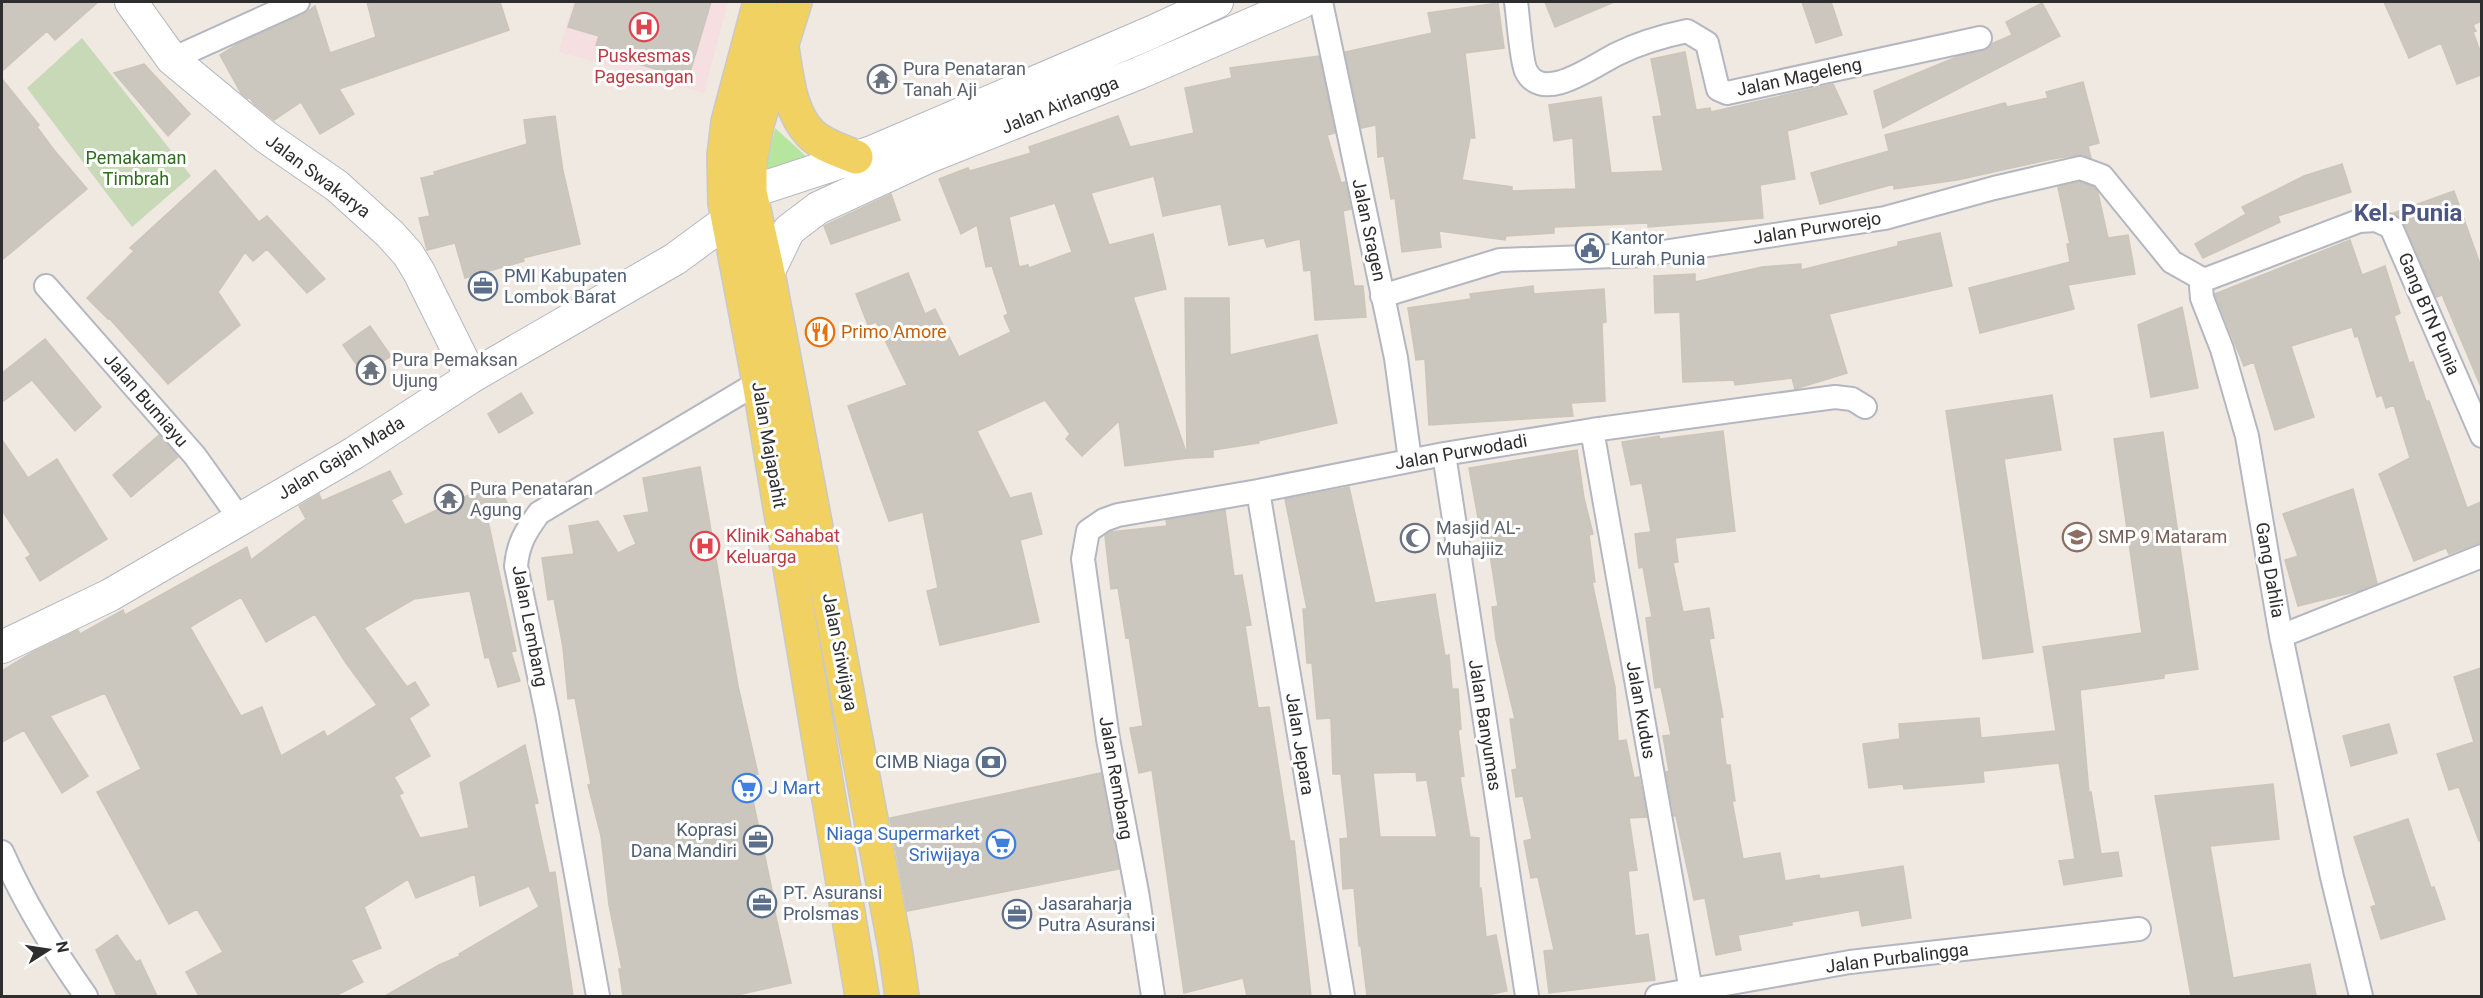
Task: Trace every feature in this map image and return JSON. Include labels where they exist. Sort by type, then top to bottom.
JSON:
[{"type":"main road","name":"Jalan Swakarya","points":[[131,2],[172,59],[266,137],[337,186],[390,234],[420,272],[471,377]]},
{"type":"main road","name":"Jalan Majapahit","points":[[760,2],[728,122],[723,179],[745,211],[768,273]]},
{"type":"main road","name":"Jalan Majapahit","points":[[795,2],[757,124],[745,211],[759,382],[862,996]]},
{"type":"main road","name":"Jalan Airlangga","points":[[768,273],[789,230],[819,208],[861,166],[1217,2]]},
{"type":"main road","name":"Jalan Airlangga","points":[[861,166],[1139,73],[1302,2]]},
{"type":"main road","points":[[782,43],[790,92],[799,116],[810,134],[861,166]]},
{"type":"main road","name":"Jalan Gajah Mada","points":[[2,647],[110,595],[354,453],[471,377],[675,259],[745,211],[861,166]]},
{"type":"main road","name":"Jalan Sriwijaya","points":[[768,273],[893,935],[902,996]]},
{"type":"street","points":[[172,59],[298,2]]},
{"type":"street","name":"Jalan Sragen","points":[[1321,2],[1396,358],[1410,460]]},
{"type":"street","name":"Jalan Mageleng","points":[[1516,2],[1526,71],[1538,82],[1545,84],[1562,82],[1659,37],[1687,31],[1707,43],[1718,89],[1727,93],[1980,38]]},
{"type":"street","name":"Jalan Purworejo","points":[[1382,296],[1500,260],[1643,255],[1885,218],[1994,188],[2080,168],[2102,176],[2172,262],[2203,289]]},
{"type":"street","name":"Gang BTN Punia","points":[[2203,289],[2359,221],[2376,220],[2391,227],[2481,436]]},
{"type":"street","name":"Jalan Bumiayu","points":[[46,286],[195,456],[240,519]]},
{"type":"street","name":"Gang Dahlia","points":[[2203,289],[2247,436],[2281,636],[2481,556]]},
{"type":"street","name":"Jalan Lembang","points":[[598,996],[548,714],[516,566],[517,548],[523,535],[539,513],[759,382]]},
{"type":"street","name":"Jalan Purwodadi","points":[[1083,559],[1088,531],[1111,517],[1410,460],[1592,430],[1835,397],[1852,399],[1865,407]]},
{"type":"street","name":"Jalan Kudus","points":[[1592,430],[1691,991]]},
{"type":"street","name":"Jalan Banyumas","points":[[1444,454],[1527,996]]},
{"type":"street","name":"Jalan Jepara","points":[[1258,490],[1342,996]]},
{"type":"street","name":"Jalan Rembang","points":[[1083,559],[1108,739],[1154,996]]},
{"type":"street","points":[[2281,636],[2332,876],[2361,996]]},
{"type":"street","points":[[2,852],[36,918],[86,996]]},
{"type":"street","name":"Jalan Purbalingga","points":[[1657,996],[1691,991],[1716,992],[1850,962],[2139,929]]},
{"type":"shaded area","name":"Puskesmas Pagesangan","points":[[573,2],[728,2],[704,93],[559,52]]},
{"type":"green space","name":"Pemakaman Timbrah","points":[[82,38],[191,176],[132,227],[27,88]]},
{"type":"green space","points":[[775,128],[809,159],[764,179]]},
{"type":"building","points":[[2,2],[98,2],[55,40],[47,31],[2,71]]},
{"type":"building","points":[[367,2],[500,2],[509,30],[339,89],[354,114],[320,134],[301,102],[274,120],[249,97],[241,93],[220,55],[241,42],[304,14],[315,6],[330,53],[376,37]]},
{"type":"building","name":"Puskesmas Pagesangan","points":[[576,2],[711,2],[688,79],[632,62],[634,56],[596,45],[599,36],[568,27]]},
{"type":"building","points":[[1545,2],[1614,2],[1555,27]]},
{"type":"building","points":[[1802,2],[1831,2],[1842,35],[1816,43]]},
{"type":"building","points":[[2384,2],[2481,2],[2481,21],[2473,25],[2476,31],[2473,32],[2481,54],[2481,75],[2457,84],[2441,43],[2409,58]]},
{"type":"building","points":[[1498,3],[1504,48],[1465,53],[1475,138],[1470,138],[1462,180],[1512,187],[1512,191],[1576,189],[1573,138],[1554,141],[1549,105],[1601,97],[1611,173],[1663,171],[1653,117],[1662,116],[1651,59],[1685,52],[1696,110],[1710,108],[1711,112],[1833,84],[1847,114],[1787,131],[1795,179],[1760,185],[1763,218],[1648,227],[1648,223],[1554,227],[1554,233],[1506,236],[1505,240],[1439,231],[1441,247],[1402,252],[1395,198],[1391,199],[1384,156],[1378,157],[1376,125],[1361,128],[1345,52],[1432,33],[1428,13]]},
{"type":"building","points":[[2042,3],[2060,36],[1883,128],[1874,91],[1959,56],[1989,48],[1993,43],[2012,35],[2006,22]]},
{"type":"building","points":[[1319,56],[1335,133],[1327,135],[1341,183],[1345,182],[1351,209],[1343,211],[1354,286],[1363,286],[1366,317],[1315,320],[1311,270],[1304,271],[1300,239],[1267,247],[1264,238],[1229,245],[1221,204],[1163,216],[1154,176],[1091,193],[1109,245],[1153,234],[1166,289],[1133,297],[1187,455],[1185,298],[1229,298],[1230,355],[1317,335],[1337,423],[1258,441],[1259,443],[1213,450],[1213,457],[1125,466],[1119,421],[1082,456],[1066,439],[1070,434],[1045,400],[977,431],[1010,498],[1031,493],[1042,534],[1020,540],[1039,622],[940,645],[927,591],[938,588],[923,512],[889,521],[848,406],[907,385],[876,322],[868,325],[856,294],[908,273],[925,314],[935,309],[959,357],[1011,332],[1004,316],[1008,314],[992,266],[986,267],[977,225],[961,234],[939,179],[968,168],[970,171],[1031,153],[1029,147],[1118,116],[1130,147],[1194,133],[1185,88],[1232,78],[1230,68]],"holes":[[[1055,203],[1072,252],[1029,268],[1028,265],[1019,267],[1009,217]]]},
{"type":"building","points":[[144,64],[190,114],[168,136],[114,73]]},
{"type":"building","points":[[2,79],[39,125],[37,127],[54,150],[87,189],[2,260]]},
{"type":"building","points":[[2083,82],[2099,143],[2088,146],[2091,158],[2078,155],[2052,159],[1957,180],[1894,189],[1894,184],[1820,204],[1811,173],[1889,151],[1885,135],[2005,103],[2007,107],[2048,98],[2046,92]]},
{"type":"building","points":[[555,116],[563,171],[580,244],[523,258],[524,261],[465,278],[455,243],[427,250],[419,218],[430,216],[421,178],[527,144],[524,120]]},
{"type":"building","points":[[2342,164],[2351,192],[2278,216],[2280,222],[2203,258],[2195,244],[2246,214],[2242,207],[2304,176]]},
{"type":"building","points":[[215,170],[259,222],[267,216],[325,279],[307,293],[267,249],[253,261],[245,252],[218,292],[240,325],[168,384],[109,318],[87,298],[134,251],[130,248]]},
{"type":"building","points":[[2079,182],[2094,187],[2098,193],[2108,238],[2128,235],[2135,274],[2068,285],[2074,309],[1980,333],[1969,288],[2070,262],[2067,244],[2070,244],[2058,187]]},
{"type":"building","points":[[2454,191],[2481,267],[2481,387],[2442,295],[2436,297],[2403,222],[2393,213]]},
{"type":"building","points":[[891,194],[900,220],[831,244],[824,226]]},
{"type":"building","points":[[1940,233],[1952,286],[1829,314],[1847,373],[1795,389],[1792,378],[1735,385],[1734,380],[1683,382],[1680,312],[1655,313],[1654,276],[1695,274],[1695,282],[1762,267],[1801,264],[1801,270],[1898,246],[1898,242]]},
{"type":"building","points":[[2350,240],[2362,275],[2385,266],[2400,313],[2394,316],[2409,363],[2413,362],[2426,401],[2429,401],[2467,508],[2481,502],[2481,542],[2449,554],[2446,548],[2414,561],[2379,474],[2410,458],[2394,405],[2386,408],[2382,395],[2377,397],[2358,336],[2355,337],[2352,327],[2291,346],[2314,417],[2275,430],[2254,362],[2244,366],[2215,294]]},
{"type":"building","points":[[1533,286],[1534,294],[1604,289],[1606,322],[1602,323],[1605,401],[1571,403],[1573,416],[1429,425],[1425,359],[1416,360],[1408,308],[1471,299],[1470,294]]},
{"type":"building","points":[[2182,307],[2198,388],[2151,397],[2138,325]]},
{"type":"building","points":[[370,326],[391,356],[363,374],[343,345]]},
{"type":"building","points":[[45,339],[101,407],[75,431],[32,380],[2,402],[2,373]]},
{"type":"building","points":[[521,393],[533,413],[499,433],[488,414]]},
{"type":"building","points":[[2052,395],[2061,450],[2004,459],[2033,652],[1983,659],[1946,411]]},
{"type":"building","points":[[1723,431],[1735,531],[1675,538],[1678,562],[1673,563],[1683,612],[1709,608],[1714,638],[1709,639],[1723,717],[1720,718],[1726,765],[1730,765],[1735,801],[1732,801],[1743,859],[1780,853],[1785,881],[1819,875],[1820,879],[1903,866],[1911,918],[1862,926],[1859,910],[1792,922],[1792,925],[1738,935],[1741,950],[1716,955],[1705,898],[1694,900],[1676,816],[1674,816],[1666,772],[1669,771],[1663,736],[1671,735],[1661,687],[1655,688],[1646,618],[1652,617],[1643,567],[1639,568],[1635,534],[1651,532],[1642,483],[1631,485],[1622,442],[1659,436],[1660,439]]},
{"type":"building","points":[[2163,432],[2198,669],[2164,674],[2164,678],[2080,690],[2089,793],[2091,792],[2101,854],[2118,852],[2122,876],[2064,885],[2059,861],[2075,859],[2059,763],[1983,771],[1984,782],[1904,789],[1903,784],[1869,788],[1863,744],[1900,739],[1899,724],[1979,718],[1981,738],[2056,731],[2043,647],[2142,633],[2114,439]]},
{"type":"building","points":[[159,435],[178,457],[131,497],[113,475]]},
{"type":"building","points":[[2,440],[28,478],[57,459],[107,539],[40,581],[26,558],[31,555],[2,510]]},
{"type":"building","points":[[1577,450],[1584,498],[1593,534],[1589,535],[1595,582],[1592,582],[1615,687],[1618,741],[1626,740],[1634,778],[1639,777],[1647,817],[1629,818],[1637,870],[1628,871],[1635,936],[1648,934],[1655,980],[1549,993],[1544,951],[1554,950],[1538,877],[1531,878],[1524,841],[1532,839],[1523,796],[1516,797],[1512,770],[1517,769],[1510,719],[1515,719],[1496,639],[1492,607],[1498,606],[1490,555],[1485,556],[1469,468]]},
{"type":"building","points":[[700,467],[738,686],[758,774],[748,777],[791,983],[733,996],[623,996],[619,969],[622,969],[609,905],[601,836],[588,785],[591,784],[575,698],[568,699],[563,647],[554,599],[548,600],[542,558],[574,554],[569,526],[598,521],[618,553],[636,544],[624,516],[649,512],[643,478]]},
{"type":"building","points":[[390,471],[402,494],[391,500],[405,525],[496,482],[511,510],[488,521],[516,651],[511,652],[520,681],[498,687],[489,657],[485,658],[470,591],[414,599],[364,628],[407,687],[415,682],[429,705],[409,718],[430,756],[394,777],[403,793],[399,795],[420,838],[469,828],[460,783],[525,745],[538,803],[534,804],[549,873],[555,872],[573,996],[385,996],[439,965],[460,956],[459,954],[539,907],[529,886],[480,906],[475,874],[416,898],[408,879],[364,907],[381,948],[351,960],[363,982],[335,996],[199,996],[186,972],[223,952],[197,909],[169,924],[97,792],[141,769],[105,693],[50,716],[88,776],[62,793],[24,730],[2,742],[2,671],[31,653],[78,630],[80,634],[123,610],[125,615],[247,547],[251,560],[306,519],[299,506],[319,494],[322,501]],"holes":[[[241,597],[266,642],[315,614],[346,663],[377,705],[327,737],[324,731],[281,756],[262,707],[241,716],[190,627]]]},
{"type":"building","points":[[1349,487],[1375,603],[1435,594],[1445,656],[1449,655],[1452,689],[1458,689],[1461,729],[1458,730],[1464,776],[1460,777],[1470,837],[1479,838],[1479,889],[1481,888],[1486,937],[1496,935],[1507,991],[1482,996],[1367,996],[1361,946],[1359,946],[1354,888],[1343,889],[1340,839],[1348,838],[1341,774],[1333,774],[1331,718],[1317,719],[1312,663],[1307,663],[1303,609],[1307,609],[1285,499]],"holes":[[[1416,772],[1417,781],[1427,780],[1437,837],[1380,837],[1373,773]]]},
{"type":"building","points":[[2353,489],[2377,583],[2358,591],[2298,606],[2285,560],[2298,556],[2283,514]]},
{"type":"building","points":[[1225,510],[1234,576],[1242,575],[1251,625],[1245,626],[1258,708],[1269,707],[1290,841],[1294,841],[1311,996],[1247,996],[1243,978],[1184,993],[1152,770],[1139,773],[1130,728],[1143,726],[1129,637],[1126,638],[1118,588],[1111,589],[1105,536],[1110,532],[1167,526],[1166,520]]},
{"type":"building","points":[[2481,668],[2481,840],[2479,841],[2459,787],[2449,790],[2437,754],[2474,742],[2454,677]]},
{"type":"building","points":[[2389,724],[2397,753],[2351,766],[2343,736]]},
{"type":"building","name":"Niaga Supermarket Sriwijaya","points":[[1101,773],[1119,869],[907,911],[890,818]]},
{"type":"building","points":[[2273,784],[2279,839],[2210,846],[2233,978],[2310,964],[2316,996],[2191,996],[2155,796]]},
{"type":"building","points":[[2408,819],[2431,888],[2434,887],[2445,919],[2381,939],[2371,907],[2376,905],[2354,837]]},
{"type":"building","points":[[117,935],[136,962],[140,960],[157,996],[117,996],[96,950]]},
{"type":"place","name":"Puskesmas Pagesangan","points":[[644,27]]},
{"type":"place","name":"Pura Penataran Tanah Aji","points":[[882,79]]},
{"type":"place","name":"Kantor Lurah Punia","points":[[1590,248]]},
{"type":"place","name":"PMI Kabupaten Lombok Barat","points":[[483,286]]},
{"type":"place","name":"Primo Amore","points":[[820,332]]},
{"type":"place","name":"Pura Pemaksan Ujung","points":[[371,370]]},
{"type":"place","name":"Pura Penataran Agung","points":[[449,499]]},
{"type":"place","name":"SMP 9 Mataram","points":[[2077,537]]},
{"type":"place","name":"Masjid AL- Muhajiiz","points":[[1415,538]]},
{"type":"place","name":"Klinik Sahabat Keluarga","points":[[705,546]]},
{"type":"place","name":"CIMB Niaga","points":[[991,762]]},
{"type":"place","name":"J Mart","points":[[747,788]]},
{"type":"place","name":"Koprasi Dana Mandiri","points":[[758,840]]},
{"type":"place","name":"Niaga Supermarket Sriwijaya","points":[[1001,844]]},
{"type":"place","name":"PT. Asuransi Prolsmas","points":[[762,903]]},
{"type":"place","name":"Jasaraharja Putra Asuransi","points":[[1017,914]]},
{"type":"district","name":"Kel. Punia","points":[[2408,213]]}]
